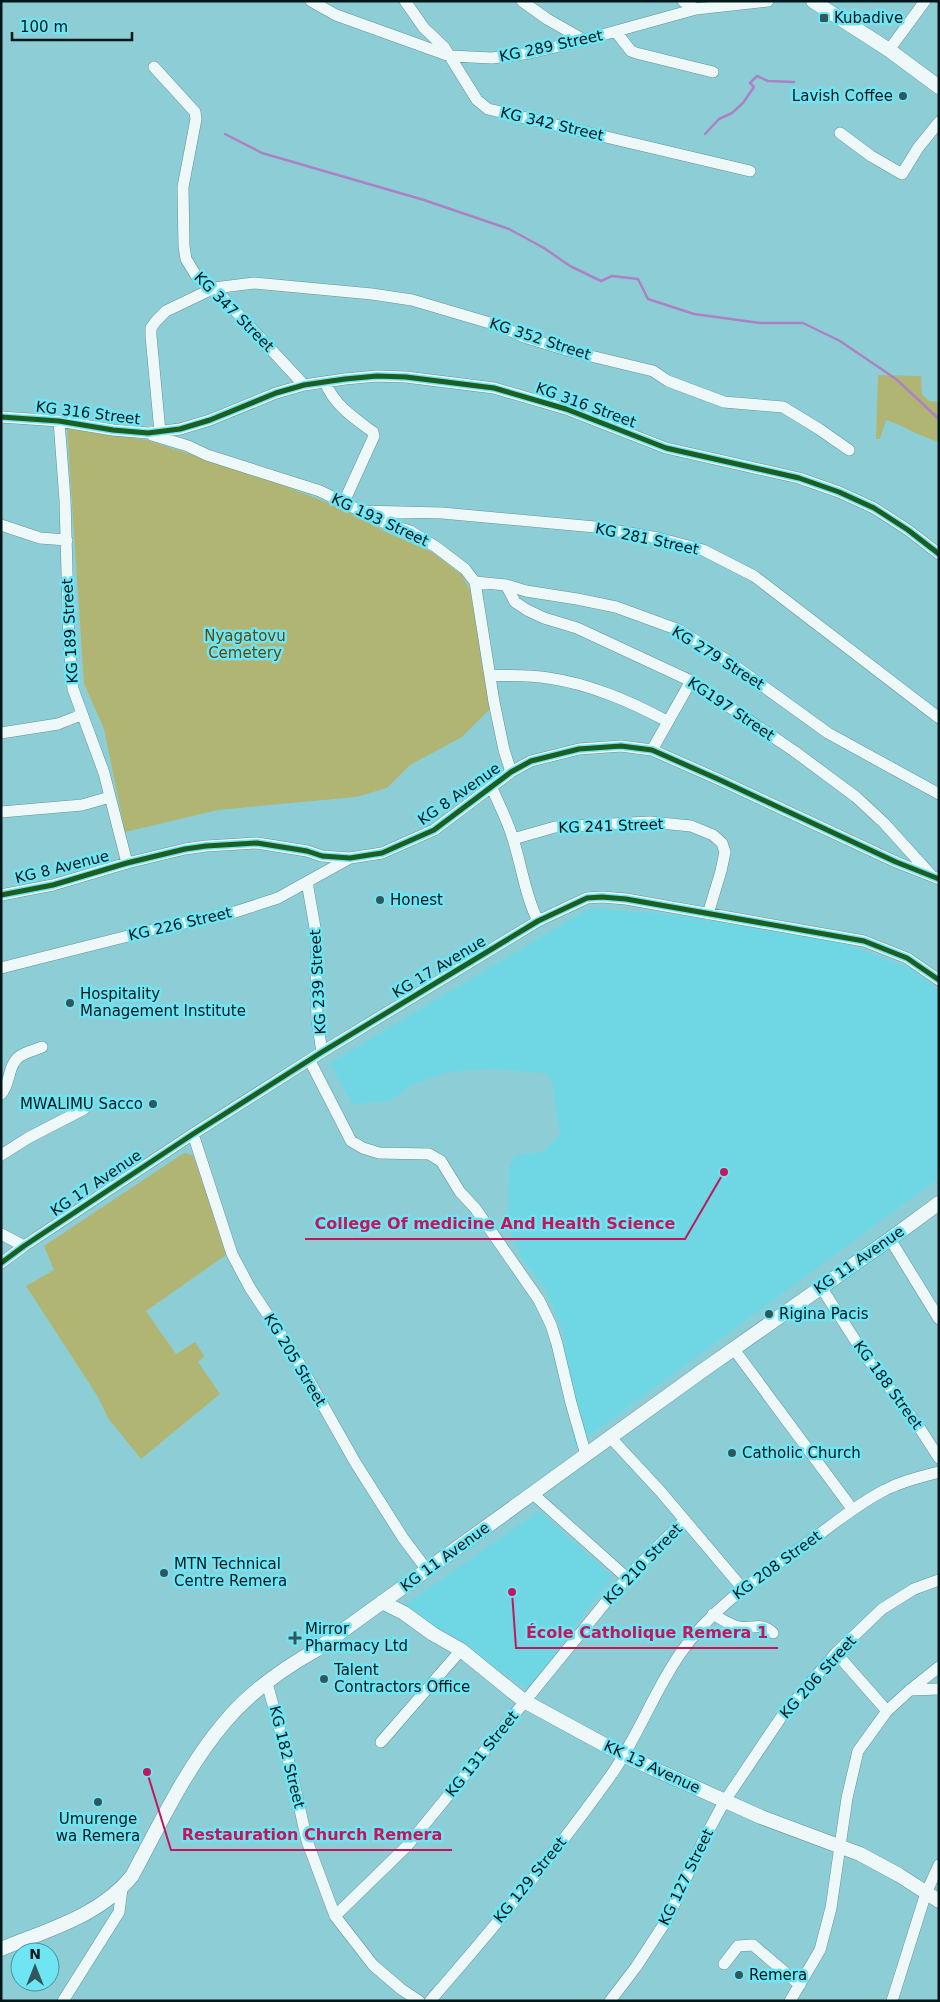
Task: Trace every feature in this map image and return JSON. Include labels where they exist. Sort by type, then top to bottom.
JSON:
[{"type":"main road","points":[[813,1],[889,50],[939,88]]},
{"type":"main road","name":"KG 11 Avenue","points":[[1,1948],[86,1914],[102,1905],[122,1889],[132,1876],[204,1749],[225,1722],[245,1701],[290,1665],[316,1650],[733,1348],[939,1203]]},
{"type":"main road","name":"KK 13 Avenue","points":[[382,1602],[404,1613],[433,1634],[461,1650],[524,1701],[625,1756],[724,1802],[839,1848],[860,1854],[899,1875],[939,1901]]},
{"type":"street","name":"KG 289 Street","points":[[310,1],[336,15],[450,56],[492,58],[530,53],[616,32],[696,9],[768,1]]},
{"type":"street","name":"KG 342 Street","points":[[405,1],[424,28],[444,47],[477,100],[488,109],[750,172]]},
{"type":"street","points":[[522,1],[547,19],[584,40]]},
{"type":"street","points":[[683,1],[696,9]]},
{"type":"street","points":[[889,50],[926,1]]},
{"type":"street","points":[[616,32],[631,51],[713,72]]},
{"type":"street","name":"KG 347 Street","points":[[154,67],[195,112],[196,119],[183,187],[186,259],[197,277],[214,288],[304,385]]},
{"type":"street","points":[[840,133],[871,156],[902,174],[918,148],[939,122]]},
{"type":"street","name":"KG 352 Street","points":[[160,432],[151,328],[166,311],[214,288],[254,283],[372,294],[412,300],[500,326],[570,351],[653,371],[668,381],[717,400],[735,404],[783,407],[820,429],[849,450]]},
{"type":"street","name":"KG 316 Street","points":[[1,417],[59,421],[113,430],[148,433],[180,429],[210,420],[276,393],[304,385],[325,382],[377,376],[406,377],[494,388],[533,398],[666,448],[799,478],[839,492],[874,508],[908,530],[939,554]]},
{"type":"street","points":[[325,382],[338,404],[373,432],[374,436],[344,502]]},
{"type":"street","name":"KG 189 Street","points":[[59,421],[67,540],[73,689],[81,716],[104,773],[127,864]]},
{"type":"street","name":"KG 193 Street","points":[[148,433],[188,446],[207,455],[320,491],[386,524],[410,532],[436,547],[465,569],[475,582]]},
{"type":"street","name":"KG 281 Street","points":[[360,511],[442,513],[595,527],[658,538],[703,550],[754,576],[939,718]]},
{"type":"street","points":[[1,525],[40,538],[67,540]]},
{"type":"street","points":[[475,582],[504,750],[511,772]]},
{"type":"street","name":"KG 279 Street","points":[[475,582],[506,584],[526,591],[616,607],[679,630],[732,663],[828,733],[939,794]]},
{"type":"street","name":"KG197 Street","points":[[506,584],[514,602],[527,610],[544,618],[585,631],[691,681],[794,751],[856,797],[884,822],[935,878]]},
{"type":"street","points":[[490,675],[546,678],[585,686],[633,703],[667,721]]},
{"type":"street","points":[[652,750],[691,681]]},
{"type":"street","points":[[1,733],[58,724],[81,716]]},
{"type":"street","name":"KG 8 Avenue","points":[[1,895],[53,885],[185,849],[257,842],[307,851],[322,856],[350,858],[382,853],[434,830],[511,772],[530,761],[579,749],[621,746],[652,750],[935,878]]},
{"type":"street","points":[[492,788],[513,839],[524,885],[538,921]]},
{"type":"street","points":[[1,812],[82,805],[110,797]]},
{"type":"street","name":"KG 241 Street","points":[[513,839],[555,827],[650,822],[691,826],[713,835],[722,843],[725,852],[708,914]]},
{"type":"street","name":"KG 226 Street","points":[[1,968],[156,929],[235,912],[278,898],[350,858]]},
{"type":"street","name":"KG 239 Street","points":[[308,882],[317,939],[317,1020],[322,1052]]},
{"type":"street","name":"KG 17 Avenue","points":[[4,1260],[193,1134],[322,1052],[538,921],[587,898],[626,899],[864,941],[907,958],[939,980]]},
{"type":"street","points":[[1,1094],[6,1090],[10,1071],[20,1056],[42,1047]]},
{"type":"street","points":[[310,1061],[351,1141],[363,1148],[379,1153],[420,1153],[435,1156],[441,1161],[460,1192],[475,1208],[520,1272],[551,1325],[586,1455]]},
{"type":"street","points":[[1,1155],[28,1138],[84,1109]]},
{"type":"street","name":"KG 205 Street","points":[[193,1134],[236,1262],[250,1288],[294,1354],[355,1462],[427,1570]]},
{"type":"street","points":[[1,1234],[24,1246]]},
{"type":"street","points":[[890,1239],[937,1311]]},
{"type":"street","points":[[1,1248],[4,1260]]},
{"type":"street","name":"KG 188 Street","points":[[821,1287],[864,1354],[919,1427],[939,1458]]},
{"type":"street","points":[[733,1348],[853,1510]]},
{"type":"street","points":[[611,1438],[661,1492],[743,1589]]},
{"type":"street","name":"KG 208 Street","points":[[625,1756],[651,1702],[681,1653],[713,1614],[743,1589],[853,1510],[885,1490],[909,1479],[939,1472]]},
{"type":"street","points":[[532,1493],[627,1578]]},
{"type":"street","name":"KG 210 Street","points":[[524,1701],[627,1578],[685,1520]]},
{"type":"street","name":"KG 206 Street","points":[[724,1802],[782,1716],[836,1653],[882,1609],[914,1589],[939,1580]]},
{"type":"street","points":[[713,1614],[737,1627],[767,1627],[773,1633]]},
{"type":"street","points":[[381,1742],[461,1650]]},
{"type":"street","points":[[836,1653],[887,1712]]},
{"type":"street","points":[[790,2001],[820,1950],[830,1908],[847,1798],[858,1751],[887,1712],[910,1690],[939,1667]]},
{"type":"street","name":"KG 182 Street","points":[[268,1683],[307,1841],[335,1916],[373,1965],[401,1989],[419,2001]]},
{"type":"street","points":[[910,1690],[939,1688]]},
{"type":"street","name":"KG 131 Street","points":[[335,1916],[408,1846],[524,1701]]},
{"type":"street","name":"KG 129 Street","points":[[430,2001],[536,1875],[625,1756]]},
{"type":"street","name":"KG 127 Street","points":[[610,2001],[668,1918],[703,1841],[724,1802]]},
{"type":"street","points":[[892,2001],[926,1892],[939,1865]]},
{"type":"street","points":[[63,2001],[119,1912],[122,1889]]},
{"type":"street","points":[[724,1964],[738,1946],[753,1945],[800,1985]]},
{"type":"street","points":[[401,1989],[404,2001]]},
{"type":"shaded area","points":[[590,908],[676,915],[843,943],[912,969],[939,990],[939,1178],[574,1447],[563,1331],[545,1289],[520,1256],[508,1225],[509,1166],[516,1155],[542,1152],[560,1135],[552,1082],[548,1074],[498,1069],[443,1073],[410,1086],[390,1101],[352,1104],[330,1063]]},
{"type":"shaded area","points":[[539,1511],[612,1576],[529,1690],[402,1607]]},
{"type":"green space","points":[[878,375],[921,376],[922,394],[929,401],[939,402],[939,442],[886,420],[880,439],[876,439]]},
{"type":"green space","name":"Nyagatovu Cemetery","points":[[67,428],[147,440],[274,482],[344,509],[388,533],[432,552],[462,575],[470,590],[490,709],[462,737],[410,765],[387,788],[356,797],[218,810],[125,832],[104,729],[84,684]]},
{"type":"green space","points":[[184,1153],[193,1155],[226,1255],[146,1311],[176,1354],[195,1342],[204,1356],[198,1362],[220,1394],[141,1459],[108,1418],[98,1397],[26,1286],[54,1270],[44,1246]]},
{"type":"waterway","points":[[705,134],[719,119],[732,113],[743,103],[754,87],[750,83],[757,76],[768,81],[794,82]]},
{"type":"waterway","points":[[225,134],[262,153],[424,200],[509,229],[544,248],[570,266],[601,281],[612,276],[638,279],[648,299],[694,314],[760,323],[803,323],[840,341],[896,379],[939,419]]},
{"type":"cycle path","points":[[1,417],[59,421],[113,430],[148,433],[180,429],[210,420],[276,393],[304,385],[345,379],[377,376],[406,377],[494,388],[566,409],[666,448],[799,478],[839,492],[874,508],[908,530],[939,554]]},
{"type":"cycle path","points":[[1,895],[53,885],[127,863],[206,846],[257,843],[307,851],[322,856],[350,858],[382,853],[434,830],[511,772],[531,761],[579,749],[621,746],[652,750],[896,862],[939,879]]},
{"type":"cycle path","points":[[1,1263],[193,1134],[322,1052],[538,921],[587,898],[626,899],[864,941],[907,958],[939,980]]},
{"type":"place","name":"Kubadive","points":[[824,18]]},
{"type":"place","name":"Lavish Coffee","points":[[903,96]]},
{"type":"place","name":"Honest","points":[[380,900]]},
{"type":"place","name":"Hospitality Management Institute","points":[[70,1003]]},
{"type":"place","name":"MWALIMU Sacco","points":[[153,1104]]},
{"type":"place","name":"College Of medicine And Health Science","points":[[724,1172]]},
{"type":"place","name":"Rigina Pacis","points":[[769,1314]]},
{"type":"place","name":"Catholic Church","points":[[732,1453]]},
{"type":"place","name":"MTN Technical Centre Remera","points":[[164,1573]]},
{"type":"place","name":"École Catholique Remera 1","points":[[512,1592]]},
{"type":"place","name":"Mirror Pharmacy Ltd","points":[[295,1638]]},
{"type":"place","name":"Talent Contractors Office","points":[[324,1679]]},
{"type":"place","name":"Restauration Church Remera","points":[[147,1772]]},
{"type":"place","name":"Umurenge wa Remera","points":[[98,1802]]},
{"type":"place","name":"Remera","points":[[739,1975]]}]
